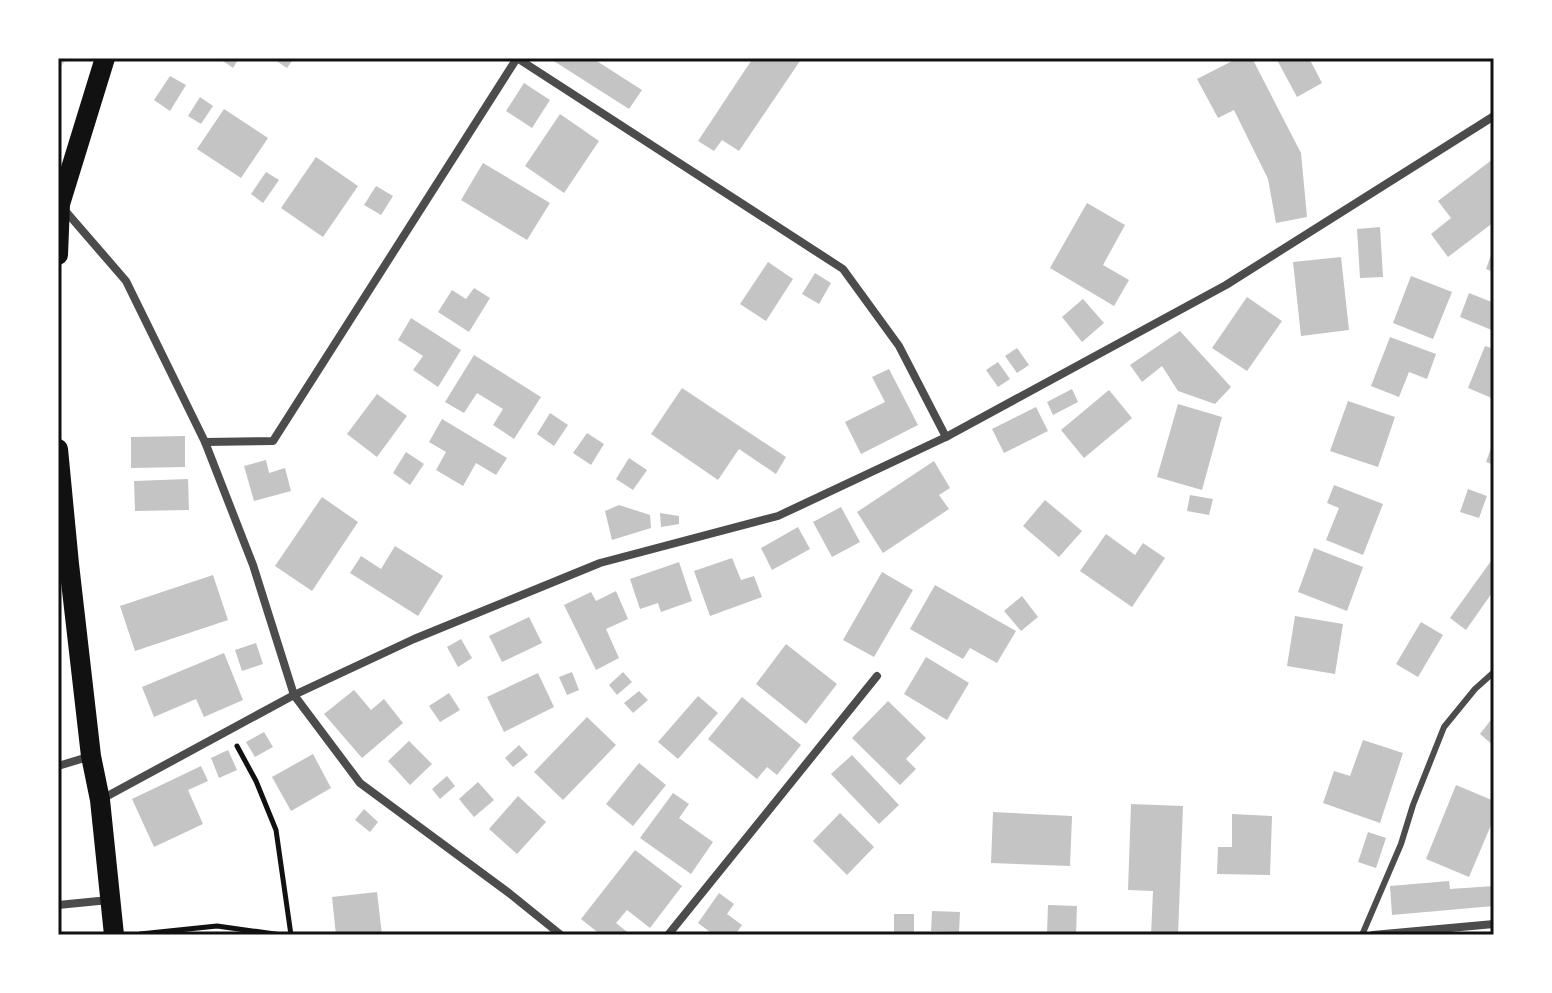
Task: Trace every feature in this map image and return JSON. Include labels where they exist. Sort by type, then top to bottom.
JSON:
[{"type":"main road","points":[[58,255],[59,204],[105,58]]},
{"type":"main road","points":[[58,449],[64,565],[100,800],[114,935]]},
{"type":"street","points":[[205,442],[273,441],[517,58],[843,269],[899,346],[946,437]]},
{"type":"street","points":[[100,800],[294,695],[414,639],[600,563],[778,516],[946,437],[1226,285],[1494,116]]},
{"type":"street","points":[[59,204],[126,281],[205,442],[253,565],[294,695],[360,783],[561,935]]},
{"type":"street","points":[[668,935],[877,676]]},
{"type":"street","points":[[58,766],[91,756]]},
{"type":"street","points":[[58,905],[109,900]]},
{"type":"street","points":[[1373,935],[1494,924]]},
{"type":"lane","points":[[1362,935],[1401,844],[1444,727],[1475,689],[1494,672]]},
{"type":"path","points":[[228,730],[256,781],[276,830],[291,935]]},
{"type":"path","points":[[128,935],[217,926],[282,935]]},
{"type":"building","points":[[219,58],[239,58],[233,68]]},
{"type":"building","points":[[272,58],[294,58],[287,68]]},
{"type":"building","points":[[549,58],[592,58],[642,90],[629,109]]},
{"type":"building","points":[[753,58],[802,58],[739,151],[722,140],[714,151],[698,141]]},
{"type":"building","points":[[1238,58],[1252,58],[1301,153],[1307,217],[1276,223],[1268,179],[1234,110],[1218,118],[1197,79]]},
{"type":"building","points":[[1276,58],[1309,58],[1322,83],[1297,97]]},
{"type":"building","points":[[170,76],[186,85],[170,111],[154,100]]},
{"type":"building","points":[[524,83],[550,100],[532,128],[506,111]]},
{"type":"building","points":[[200,97],[213,106],[201,124],[188,116]]},
{"type":"building","points":[[224,109],[268,138],[241,178],[197,149]]},
{"type":"building","points":[[560,114],[599,141],[564,193],[525,166]]},
{"type":"building","points":[[316,157],[358,186],[323,237],[281,208]]},
{"type":"building","points":[[1493,159],[1494,222],[1448,257],[1431,234],[1451,218],[1438,201]]},
{"type":"building","points":[[483,163],[550,203],[527,240],[461,200]]},
{"type":"building","points":[[266,172],[279,180],[263,203],[251,194]]},
{"type":"building","points":[[376,186],[393,196],[381,215],[364,205]]},
{"type":"building","points":[[1087,203],[1125,225],[1103,265],[1129,280],[1114,306],[1050,268]]},
{"type":"building","points":[[1380,227],[1383,277],[1360,278],[1357,229]]},
{"type":"building","points":[[1494,247],[1494,272],[1486,269]]},
{"type":"building","points":[[1341,257],[1349,330],[1301,336],[1293,262]]},
{"type":"building","points":[[768,262],[793,279],[766,321],[740,304]]},
{"type":"building","points":[[815,273],[831,283],[819,304],[802,294]]},
{"type":"building","points":[[1411,276],[1452,292],[1433,339],[1393,323]]},
{"type":"building","points":[[474,288],[490,298],[469,332],[438,312],[452,290],[466,299]]},
{"type":"building","points":[[1469,293],[1494,303],[1494,331],[1460,317]]},
{"type":"building","points":[[1247,297],[1282,321],[1247,371],[1212,348]]},
{"type":"building","points":[[1083,299],[1104,323],[1082,342],[1062,317]]},
{"type":"building","points":[[411,318],[461,350],[438,387],[413,370],[423,356],[398,340]]},
{"type":"building","points":[[1180,331],[1231,387],[1215,404],[1178,391],[1162,366],[1142,382],[1130,365]]},
{"type":"building","points":[[1390,337],[1436,354],[1427,379],[1409,372],[1399,397],[1371,386]]},
{"type":"building","points":[[1485,346],[1494,349],[1494,399],[1468,388]]},
{"type":"building","points":[[1017,348],[1029,365],[1017,373],[1005,356]]},
{"type":"building","points":[[474,355],[541,397],[514,439],[493,425],[503,409],[477,393],[464,413],[445,402]]},
{"type":"building","points":[[998,362],[1010,379],[998,387],[986,370]]},
{"type":"building","points":[[889,369],[918,425],[861,454],[845,422],[885,402],[872,377]]},
{"type":"building","points":[[682,388],[786,457],[776,474],[739,449],[718,480],[651,434]]},
{"type":"building","points":[[1072,389],[1078,402],[1053,415],[1047,402]]},
{"type":"building","points":[[1109,390],[1132,418],[1084,458],[1061,430]]},
{"type":"building","points":[[377,394],[407,416],[377,457],[347,434]]},
{"type":"building","points":[[1348,401],[1395,417],[1378,467],[1330,451]]},
{"type":"building","points":[[1178,404],[1222,417],[1202,490],[1157,477]]},
{"type":"building","points":[[1036,407],[1048,431],[1004,453],[992,429]]},
{"type":"building","points":[[550,413],[568,425],[554,446],[537,434]]},
{"type":"building","points":[[442,419],[507,458],[496,475],[476,463],[463,486],[436,470],[446,452],[429,442]]},
{"type":"building","points":[[587,433],[604,444],[591,465],[573,453]]},
{"type":"building","points":[[185,436],[185,467],[131,468],[131,437]]},
{"type":"building","points":[[1494,440],[1494,465],[1486,462]]},
{"type":"building","points":[[406,452],[424,464],[410,485],[393,473]]},
{"type":"building","points":[[629,458],[647,470],[633,490],[616,479]]},
{"type":"building","points":[[266,460],[269,473],[285,468],[291,491],[254,501],[244,466]]},
{"type":"building","points":[[934,461],[950,488],[939,495],[949,509],[883,553],[857,512]]},
{"type":"building","points":[[188,479],[189,510],[135,511],[134,481]]},
{"type":"building","points":[[1334,485],[1383,504],[1363,555],[1326,540],[1339,508],[1327,503]]},
{"type":"building","points":[[1468,489],[1487,496],[1479,518],[1460,512]]},
{"type":"building","points":[[1190,495],[1213,499],[1209,515],[1187,511]]},
{"type":"building","points":[[322,497],[358,522],[312,591],[275,566]]},
{"type":"building","points":[[1045,500],[1082,531],[1059,557],[1023,526]]},
{"type":"building","points":[[619,505],[650,515],[651,528],[612,540],[605,511]]},
{"type":"building","points":[[841,507],[860,542],[832,557],[813,522]]},
{"type":"building","points":[[660,513],[679,516],[679,524],[661,527]]},
{"type":"building","points":[[798,527],[810,549],[772,570],[761,548]]},
{"type":"building","points":[[1106,534],[1135,555],[1143,543],[1165,558],[1132,607],[1080,571]]},
{"type":"building","points":[[395,546],[443,576],[418,616],[350,573],[361,556],[381,569]]},
{"type":"building","points":[[1314,548],[1363,567],[1347,611],[1298,592]]},
{"type":"building","points":[[732,558],[741,580],[754,576],[762,597],[710,616],[694,571]]},
{"type":"building","points":[[1491,561],[1494,563],[1494,590],[1466,630],[1450,618]]},
{"type":"building","points":[[679,562],[692,601],[661,612],[658,603],[640,609],[630,579]]},
{"type":"building","points":[[882,572],[913,590],[874,657],[843,640]]},
{"type":"building","points":[[213,575],[228,620],[135,651],[120,606]]},
{"type":"building","points":[[935,585],[1016,631],[997,663],[970,648],[963,659],[910,629]]},
{"type":"building","points":[[616,591],[628,619],[606,629],[619,658],[596,670],[564,605],[591,592],[596,601]]},
{"type":"building","points":[[1022,596],[1038,617],[1021,631],[1004,611]]},
{"type":"building","points":[[1295,616],[1343,624],[1335,674],[1287,666]]},
{"type":"building","points":[[529,617],[542,643],[502,662],[489,636]]},
{"type":"building","points":[[1421,622],[1443,635],[1418,677],[1396,664]]},
{"type":"building","points":[[461,639],[472,658],[458,667],[447,647]]},
{"type":"building","points":[[256,643],[263,664],[242,671],[235,650]]},
{"type":"building","points":[[786,644],[837,684],[806,724],[756,684]]},
{"type":"building","points":[[224,653],[243,700],[204,717],[196,699],[154,717],[142,687]]},
{"type":"building","points":[[926,657],[969,683],[947,720],[904,694]]},
{"type":"building","points":[[572,672],[579,690],[567,695],[559,677]]},
{"type":"building","points":[[623,672],[632,682],[617,695],[609,685]]},
{"type":"building","points":[[538,673],[554,707],[504,732],[487,697]]},
{"type":"building","points":[[354,690],[371,710],[384,699],[403,723],[362,758],[324,714]]},
{"type":"building","points":[[639,691],[648,700],[633,713],[624,703]]},
{"type":"building","points":[[449,693],[460,710],[440,722],[429,706]]},
{"type":"building","points":[[698,696],[718,713],[678,759],[658,742]]},
{"type":"building","points":[[742,697],[801,745],[777,775],[767,767],[757,779],[708,739]]},
{"type":"building","points":[[888,701],[926,738],[906,759],[916,769],[900,785],[852,738]]},
{"type":"building","points":[[1494,716],[1494,746],[1480,734]]},
{"type":"building","points":[[587,717],[616,745],[563,800],[534,772]]},
{"type":"building","points":[[264,732],[273,747],[255,757],[246,742]]},
{"type":"building","points":[[1363,740],[1403,753],[1380,823],[1323,803],[1334,771],[1350,776]]},
{"type":"building","points":[[409,741],[432,764],[410,785],[388,761]]},
{"type":"building","points":[[519,745],[528,755],[513,767],[505,758]]},
{"type":"building","points":[[228,750],[237,770],[219,778],[211,758]]},
{"type":"building","points":[[313,754],[331,788],[291,811],[272,777]]},
{"type":"building","points":[[852,755],[899,805],[879,824],[831,774]]},
{"type":"building","points":[[639,763],[666,785],[633,826],[606,804]]},
{"type":"building","points":[[201,766],[208,781],[188,790],[203,824],[154,847],[132,799]]},
{"type":"building","points":[[447,776],[455,786],[440,799],[432,789]]},
{"type":"building","points":[[478,782],[494,800],[474,817],[459,799]]},
{"type":"building","points":[[1456,785],[1494,801],[1494,818],[1469,877],[1426,859]]},
{"type":"building","points":[[673,793],[689,804],[679,818],[713,842],[691,874],[640,838]]},
{"type":"building","points":[[518,796],[546,822],[517,854],[489,829]]},
{"type":"building","points":[[1131,804],[1183,806],[1178,935],[1151,935],[1153,891],[1128,890]]},
{"type":"building","points":[[364,809],[378,822],[370,832],[355,820]]},
{"type":"building","points":[[993,812],[1072,816],[1070,866],[991,863]]},
{"type":"building","points":[[840,813],[874,847],[847,875],[813,841]]},
{"type":"building","points":[[1232,814],[1272,816],[1270,875],[1217,874],[1218,847],[1232,847]]},
{"type":"building","points":[[1368,832],[1386,838],[1376,868],[1358,862]]},
{"type":"building","points":[[635,850],[682,886],[650,928],[627,910],[616,923],[631,935],[601,935],[581,919]]},
{"type":"building","points":[[1449,881],[1450,889],[1494,886],[1494,906],[1392,915],[1390,886]]},
{"type":"building","points":[[377,892],[382,935],[336,935],[332,897]]},
{"type":"building","points":[[719,893],[734,904],[727,914],[742,925],[735,935],[714,935],[698,923]]},
{"type":"building","points":[[1048,905],[1077,906],[1076,935],[1047,935]]},
{"type":"building","points":[[932,911],[960,912],[959,932],[931,931]]},
{"type":"building","points":[[894,914],[914,914],[914,935],[894,935]]},
{"type":"waterway","points":[[58,63],[62,58]]}]
